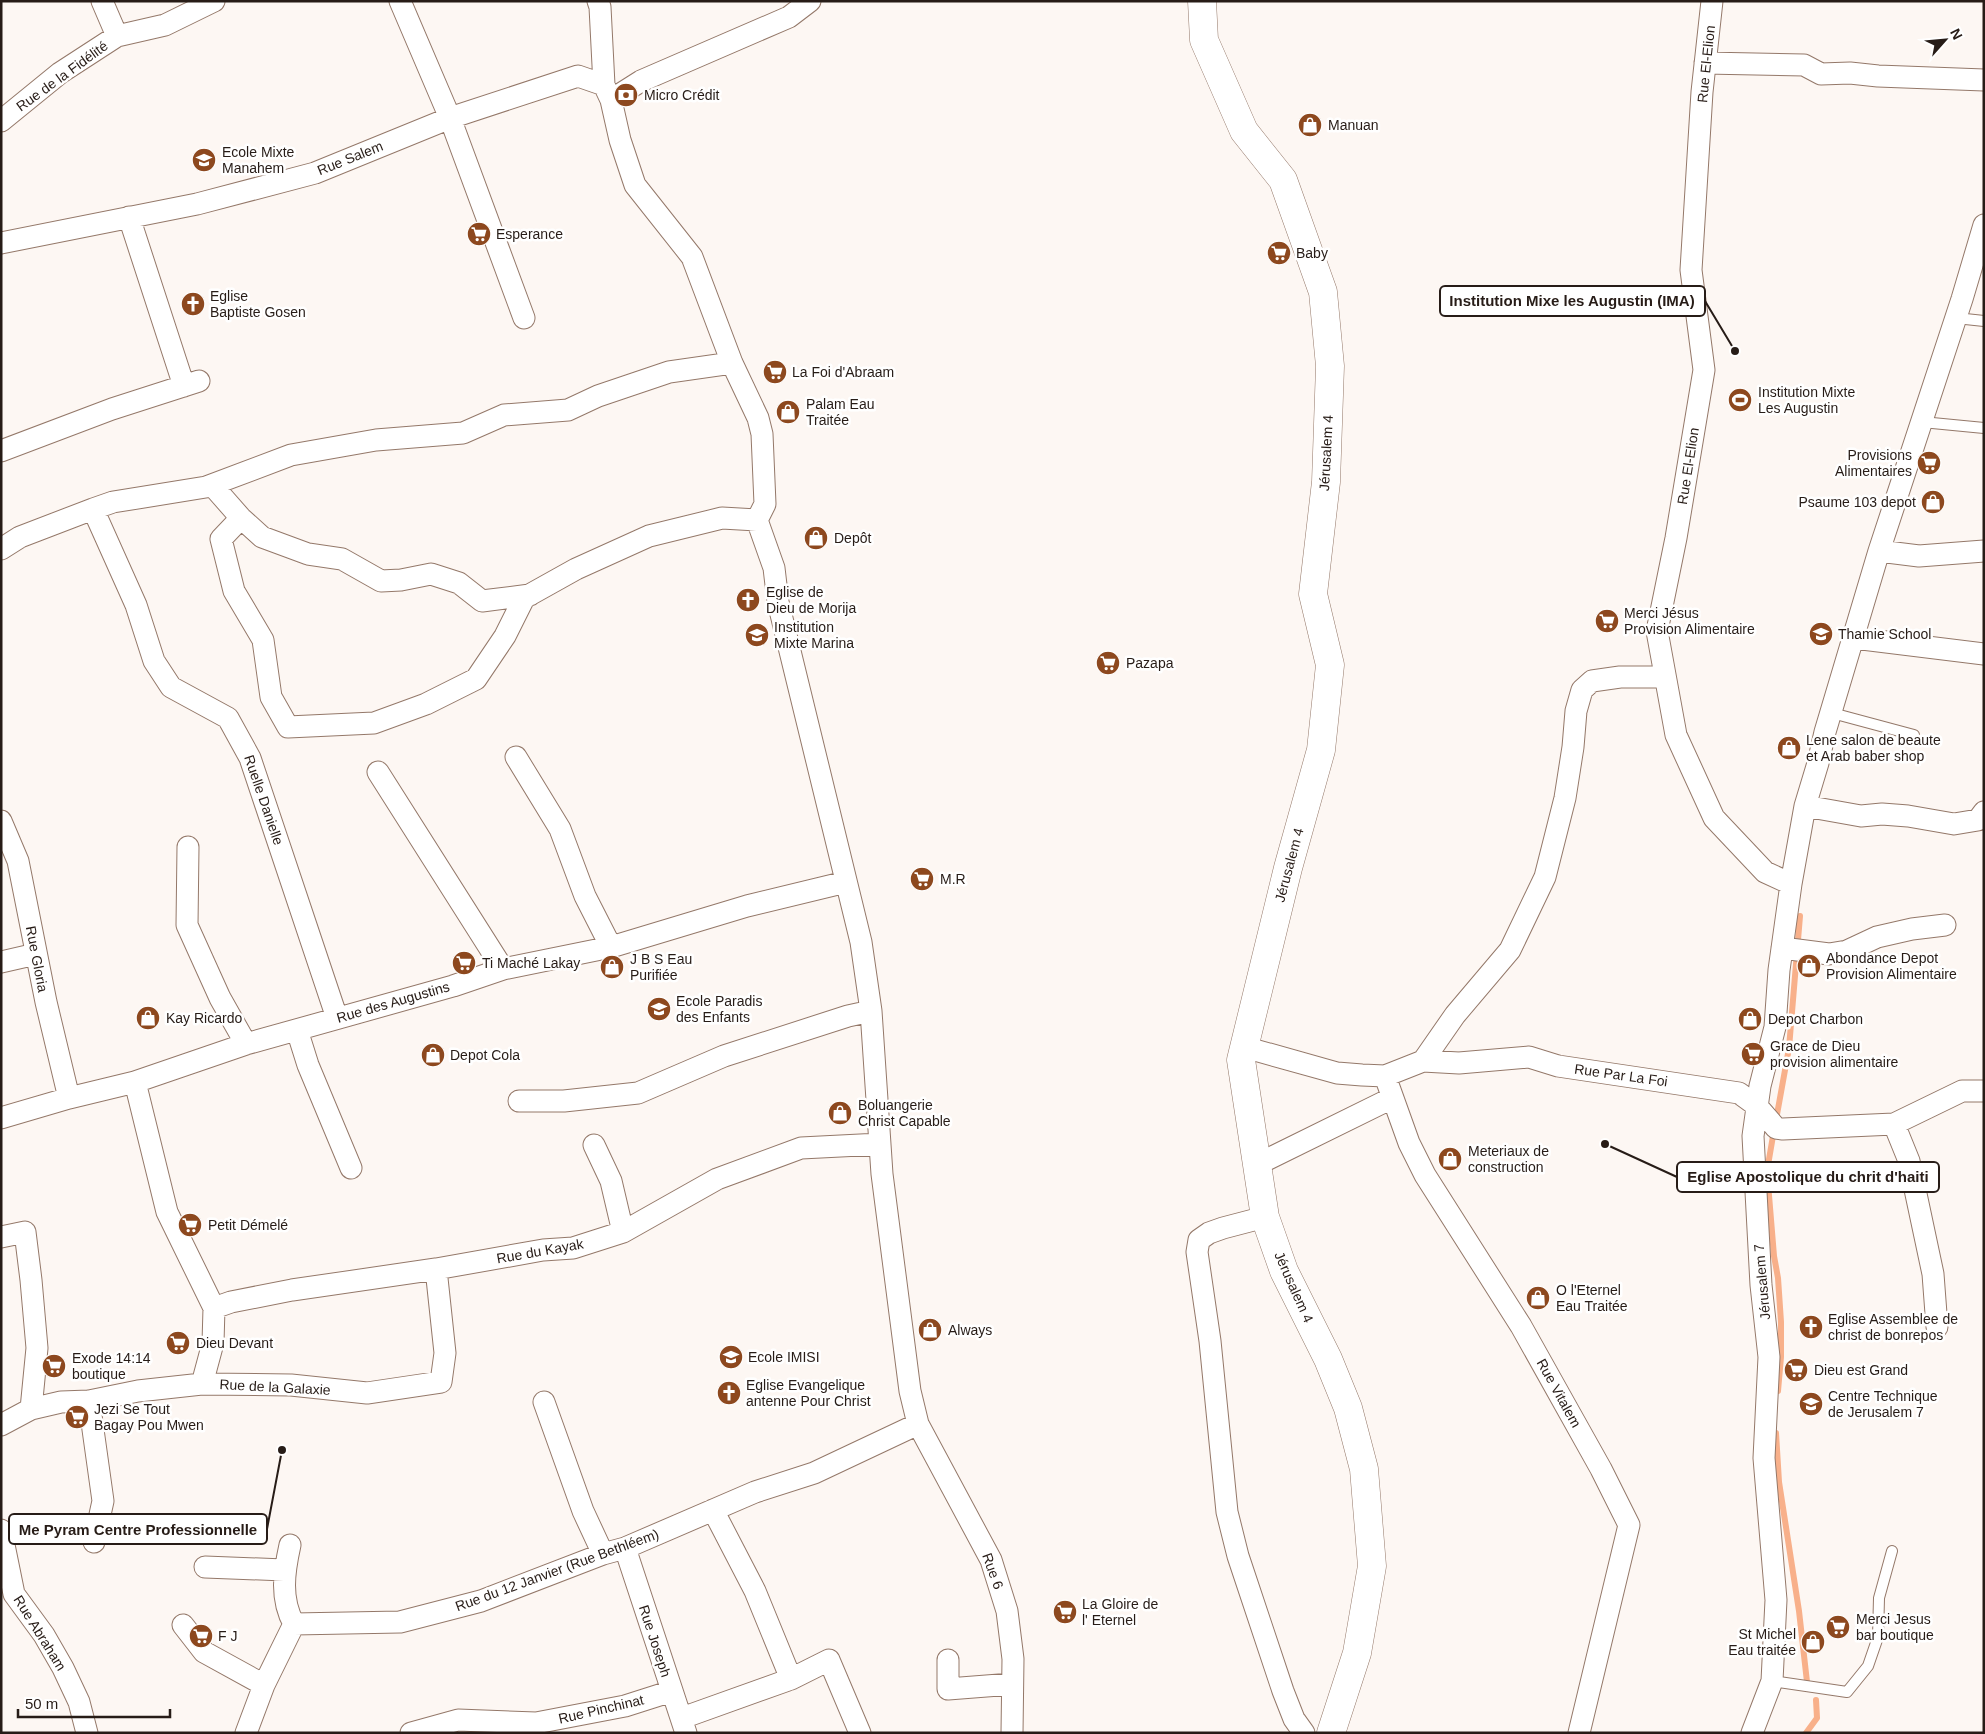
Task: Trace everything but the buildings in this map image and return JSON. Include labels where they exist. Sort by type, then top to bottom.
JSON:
[{"type":"street","name":"Rue de la Fidélité","points":[[1,121],[60,73],[117,36],[102,1]]},
{"type":"street","points":[[117,36],[165,25],[214,1]]},
{"type":"street","points":[[400,1],[450,118],[524,318]]},
{"type":"street","points":[[241,518],[221,539],[234,591],[264,640],[271,697],[288,727],[374,723],[426,704],[476,679],[505,636],[524,598],[576,569],[649,536],[722,518],[756,520],[764,504],[762,434],[758,418],[732,363],[692,257],[636,186],[620,140],[608,92],[598,1]]},
{"type":"street","points":[[608,92],[641,82],[789,16],[810,1]]},
{"type":"street","name":"Jérusalem 4","points":[[1202,1],[1204,40],[1244,131],[1283,180],[1323,292],[1330,366],[1326,482],[1313,594],[1330,665],[1321,750],[1288,868],[1241,1060],[1266,1217],[1284,1271],[1328,1359],[1348,1408],[1364,1468],[1372,1566],[1357,1653],[1331,1733]]},
{"type":"street","name":"Rue El-Elion","points":[[1712,1],[1705,63],[1691,270],[1704,370],[1676,538],[1657,630],[1676,735],[1714,818],[1765,872],[1791,884]]},
{"type":"street","points":[[1705,63],[1804,65],[1821,74],[1850,73],[1984,80]]},
{"type":"street","name":"Rue Salem","points":[[1,243],[197,204],[314,173],[450,118],[578,76],[608,92]]},
{"type":"street","points":[[1,451],[192,383],[129,218]]},
{"type":"street","name":"Jérusalem 7","points":[[1752,1733],[1772,1681],[1776,1600],[1764,1458],[1769,1357],[1761,1285],[1753,1136],[1757,1106],[1775,1026],[1782,948],[1791,884],[1806,806],[1879,551],[1956,318],[1984,225]]},
{"type":"street","points":[[1,549],[20,537],[113,502],[212,485],[291,455],[376,440],[463,433],[504,415],[568,410],[598,396],[668,372],[732,363]]},
{"type":"street","points":[[212,485],[241,518],[262,538],[308,554],[342,559],[381,581],[401,580],[431,574],[459,583],[482,601],[530,595]]},
{"type":"street","name":"Ruelle Danielle","points":[[92,509],[136,604],[154,661],[171,687],[228,718],[250,758],[337,1018]]},
{"type":"street","name":"Rue 6","points":[[756,520],[774,568],[778,602],[861,942],[871,1011],[880,1144],[910,1391],[918,1424],[992,1560],[1007,1611],[1013,1659],[1012,1733]]},
{"type":"street","points":[[1879,551],[1919,556],[1984,551]]},
{"type":"street","points":[[1854,638],[1984,654]]},
{"type":"street","points":[[1423,1061],[1455,1015],[1510,950],[1545,877],[1565,798],[1576,712],[1582,690],[1592,680],[1620,677],[1665,677]]},
{"type":"street","points":[[516,757],[560,830],[585,896],[611,947]]},
{"type":"street","points":[[378,772],[503,969]]},
{"type":"street","points":[[1806,806],[1861,816],[1882,814],[1908,816],[1954,824],[1978,820],[1984,812]]},
{"type":"street","name":"Rue Gloria","points":[[1,821],[18,861],[36,954],[68,1098]]},
{"type":"street","points":[[188,847],[187,925],[220,998],[246,1044]]},
{"type":"street","name":"Rue des Augustins","points":[[1,1118],[68,1098],[135,1082],[246,1044],[452,986],[503,969],[611,947],[747,906],[846,882]]},
{"type":"street","points":[[1782,948],[1829,954],[1847,952],[1877,937],[1912,929],[1944,926]]},
{"type":"street","points":[[1,962],[36,954]]},
{"type":"street","points":[[519,1101],[564,1100],[638,1093],[724,1056],[848,1016],[871,1011]]},
{"type":"street","points":[[297,1030],[308,1065],[351,1168]]},
{"type":"street","name":"Rue Par La Foi","points":[[1244,1047],[1337,1073],[1385,1076],[1423,1061],[1459,1063],[1529,1057],[1558,1066],[1739,1093],[1757,1106],[1776,1128],[1783,1129],[1894,1124],[1962,1091],[1984,1091]]},
{"type":"street","name":"Rue Vitalem","points":[[1385,1076],[1409,1143],[1425,1175],[1521,1326],[1602,1469],[1629,1524],[1579,1733]]},
{"type":"street","points":[[135,1082],[167,1212],[214,1308],[213,1343],[202,1384]]},
{"type":"street","points":[[1258,1164],[1392,1098]]},
{"type":"street","points":[[1894,1124],[1909,1161],[1933,1274],[1937,1327]]},
{"type":"street","name":"Rue du Kayak","points":[[214,1308],[231,1302],[292,1290],[436,1269],[543,1250],[573,1248],[623,1232],[717,1179],[802,1148],[880,1144]]},
{"type":"street","points":[[594,1145],[612,1181],[623,1232]]},
{"type":"street","points":[[1266,1217],[1209,1233],[1199,1240],[1197,1252],[1210,1341],[1227,1512],[1238,1556],[1284,1691],[1294,1719],[1304,1733]]},
{"type":"street","points":[[1,1237],[25,1232],[36,1348],[31,1409]]},
{"type":"street","name":"Rue de la Galaxie","points":[[1,1425],[31,1409],[61,1402],[90,1401],[138,1391],[202,1384],[291,1385],[367,1393],[441,1382],[445,1353],[436,1269]]},
{"type":"street","points":[[90,1401],[103,1500],[94,1542]]},
{"type":"street","points":[[544,1402],[583,1511],[603,1554]]},
{"type":"street","name":"Rue du 12 Janvier (Rue Bethléem)","points":[[294,1624],[400,1622],[480,1601],[603,1554],[625,1548],[755,1492],[814,1472],[918,1424]]},
{"type":"street","points":[[713,1510],[755,1592],[791,1679]]},
{"type":"street","name":"Rue Abraham","points":[[1,1530],[14,1594],[44,1635],[63,1668],[78,1702],[87,1733]]},
{"type":"street","points":[[246,1733],[264,1685],[294,1624],[287,1610],[284,1570],[290,1545]]},
{"type":"street","name":"Rue Joseph","points":[[625,1548],[684,1725]]},
{"type":"street","points":[[205,1567],[284,1570]]},
{"type":"street","points":[[183,1625],[204,1652],[264,1685]]},
{"type":"street","points":[[684,1725],[791,1679],[829,1660],[860,1733]]},
{"type":"street","points":[[948,1660],[948,1689],[1012,1684]]},
{"type":"street","name":"Rue Pinchinat","points":[[411,1733],[458,1720],[536,1728],[625,1706],[672,1691]]},
{"type":"lane","points":[[1956,318],[1984,320]]},
{"type":"lane","points":[[1922,422],[1984,428]]},
{"type":"lane","points":[[1832,713],[1914,735]]},
{"type":"lane","points":[[1772,1681],[1848,1692],[1868,1666],[1878,1636],[1879,1598],[1892,1551]]},
{"type":"waterway","points":[[1776,1120],[1789,1048],[1800,916]]},
{"type":"waterway","points":[[1774,1130],[1767,1171],[1781,1322],[1781,1357],[1778,1391]]},
{"type":"waterway","points":[[1776,1433],[1779,1482],[1799,1611],[1807,1682]]},
{"type":"waterway","points":[[1806,1733],[1817,1718],[1816,1700]]},
{"type":"place","name":"Micro Crédit","points":[[626,95]]},
{"type":"place","name":"Manuan","points":[[1310,125]]},
{"type":"place","name":"Ecole Mixte Manahem","points":[[204,160]]},
{"type":"place","name":"Esperance","points":[[479,234]]},
{"type":"place","name":"Baby","points":[[1279,253]]},
{"type":"place","name":"Eglise Baptiste Gosen","points":[[193,304]]},
{"type":"place","name":"Institution Mixe les Augustin (IMA)","points":[[1735,351]]},
{"type":"place","name":"La Foi d'Abraam","points":[[775,372]]},
{"type":"place","name":"Institution Mixte Les Augustin","points":[[1740,400]]},
{"type":"place","name":"Palam Eau Traitée","points":[[788,412]]},
{"type":"place","name":"Provisions Alimentaires","points":[[1929,463]]},
{"type":"place","name":"Psaume 103 depot","points":[[1933,502]]},
{"type":"place","name":"Depôt","points":[[816,538]]},
{"type":"place","name":"Eglise de Dieu de Morija","points":[[748,600]]},
{"type":"place","name":"Merci Jésus Provision Alimentaire","points":[[1607,621]]},
{"type":"place","name":"Thamie School","points":[[1821,634]]},
{"type":"place","name":"Institution Mixte Marina","points":[[757,635]]},
{"type":"place","name":"Pazapa","points":[[1108,663]]},
{"type":"place","name":"Lene salon de beaute et Arab baber shop","points":[[1789,748]]},
{"type":"place","name":"M.R","points":[[922,879]]},
{"type":"place","name":"Ti Maché Lakay","points":[[464,963]]},
{"type":"place","name":"Abondance Depot Provision Alimentaire","points":[[1809,966]]},
{"type":"place","name":"J B S Eau Purifiée","points":[[612,967]]},
{"type":"place","name":"Ecole Paradis des Enfants","points":[[659,1009]]},
{"type":"place","name":"Kay Ricardo","points":[[148,1018]]},
{"type":"place","name":"Depot Charbon","points":[[1750,1019]]},
{"type":"place","name":"Grace de Dieu provision alimentaire","points":[[1753,1054]]},
{"type":"place","name":"Depot Cola","points":[[433,1055]]},
{"type":"place","name":"Boluangerie Christ Capable","points":[[840,1113]]},
{"type":"place","name":"Eglise Apostolique du chrit d'haiti","points":[[1605,1144]]},
{"type":"place","name":"Meteriaux de construction","points":[[1450,1159]]},
{"type":"place","name":"Petit Démelé","points":[[190,1225]]},
{"type":"place","name":"O l'Eternel Eau Traitée","points":[[1538,1298]]},
{"type":"place","name":"Eglise Assemblee de christ de bonrepos","points":[[1811,1327]]},
{"type":"place","name":"Always","points":[[930,1330]]},
{"type":"place","name":"Dieu Devant","points":[[178,1343]]},
{"type":"place","name":"Ecole IMISI","points":[[731,1357]]},
{"type":"place","name":"Exode 14:14 boutique","points":[[54,1366]]},
{"type":"place","name":"Dieu est Grand","points":[[1796,1370]]},
{"type":"place","name":"Eglise Evangelique antenne Pour Christ","points":[[729,1393]]},
{"type":"place","name":"Centre Technique de Jerusalem 7","points":[[1811,1404]]},
{"type":"place","name":"Jezi Se Tout Bagay Pou Mwen","points":[[77,1417]]},
{"type":"place","name":"Me Pyram Centre Professionnelle","points":[[282,1450]]},
{"type":"place","name":"La Gloire de l' Eternel","points":[[1065,1612]]},
{"type":"place","name":"Merci Jesus bar boutique","points":[[1838,1627]]},
{"type":"place","name":"F J","points":[[201,1636]]},
{"type":"place","name":"St Michel Eau traitée","points":[[1813,1642]]}]
